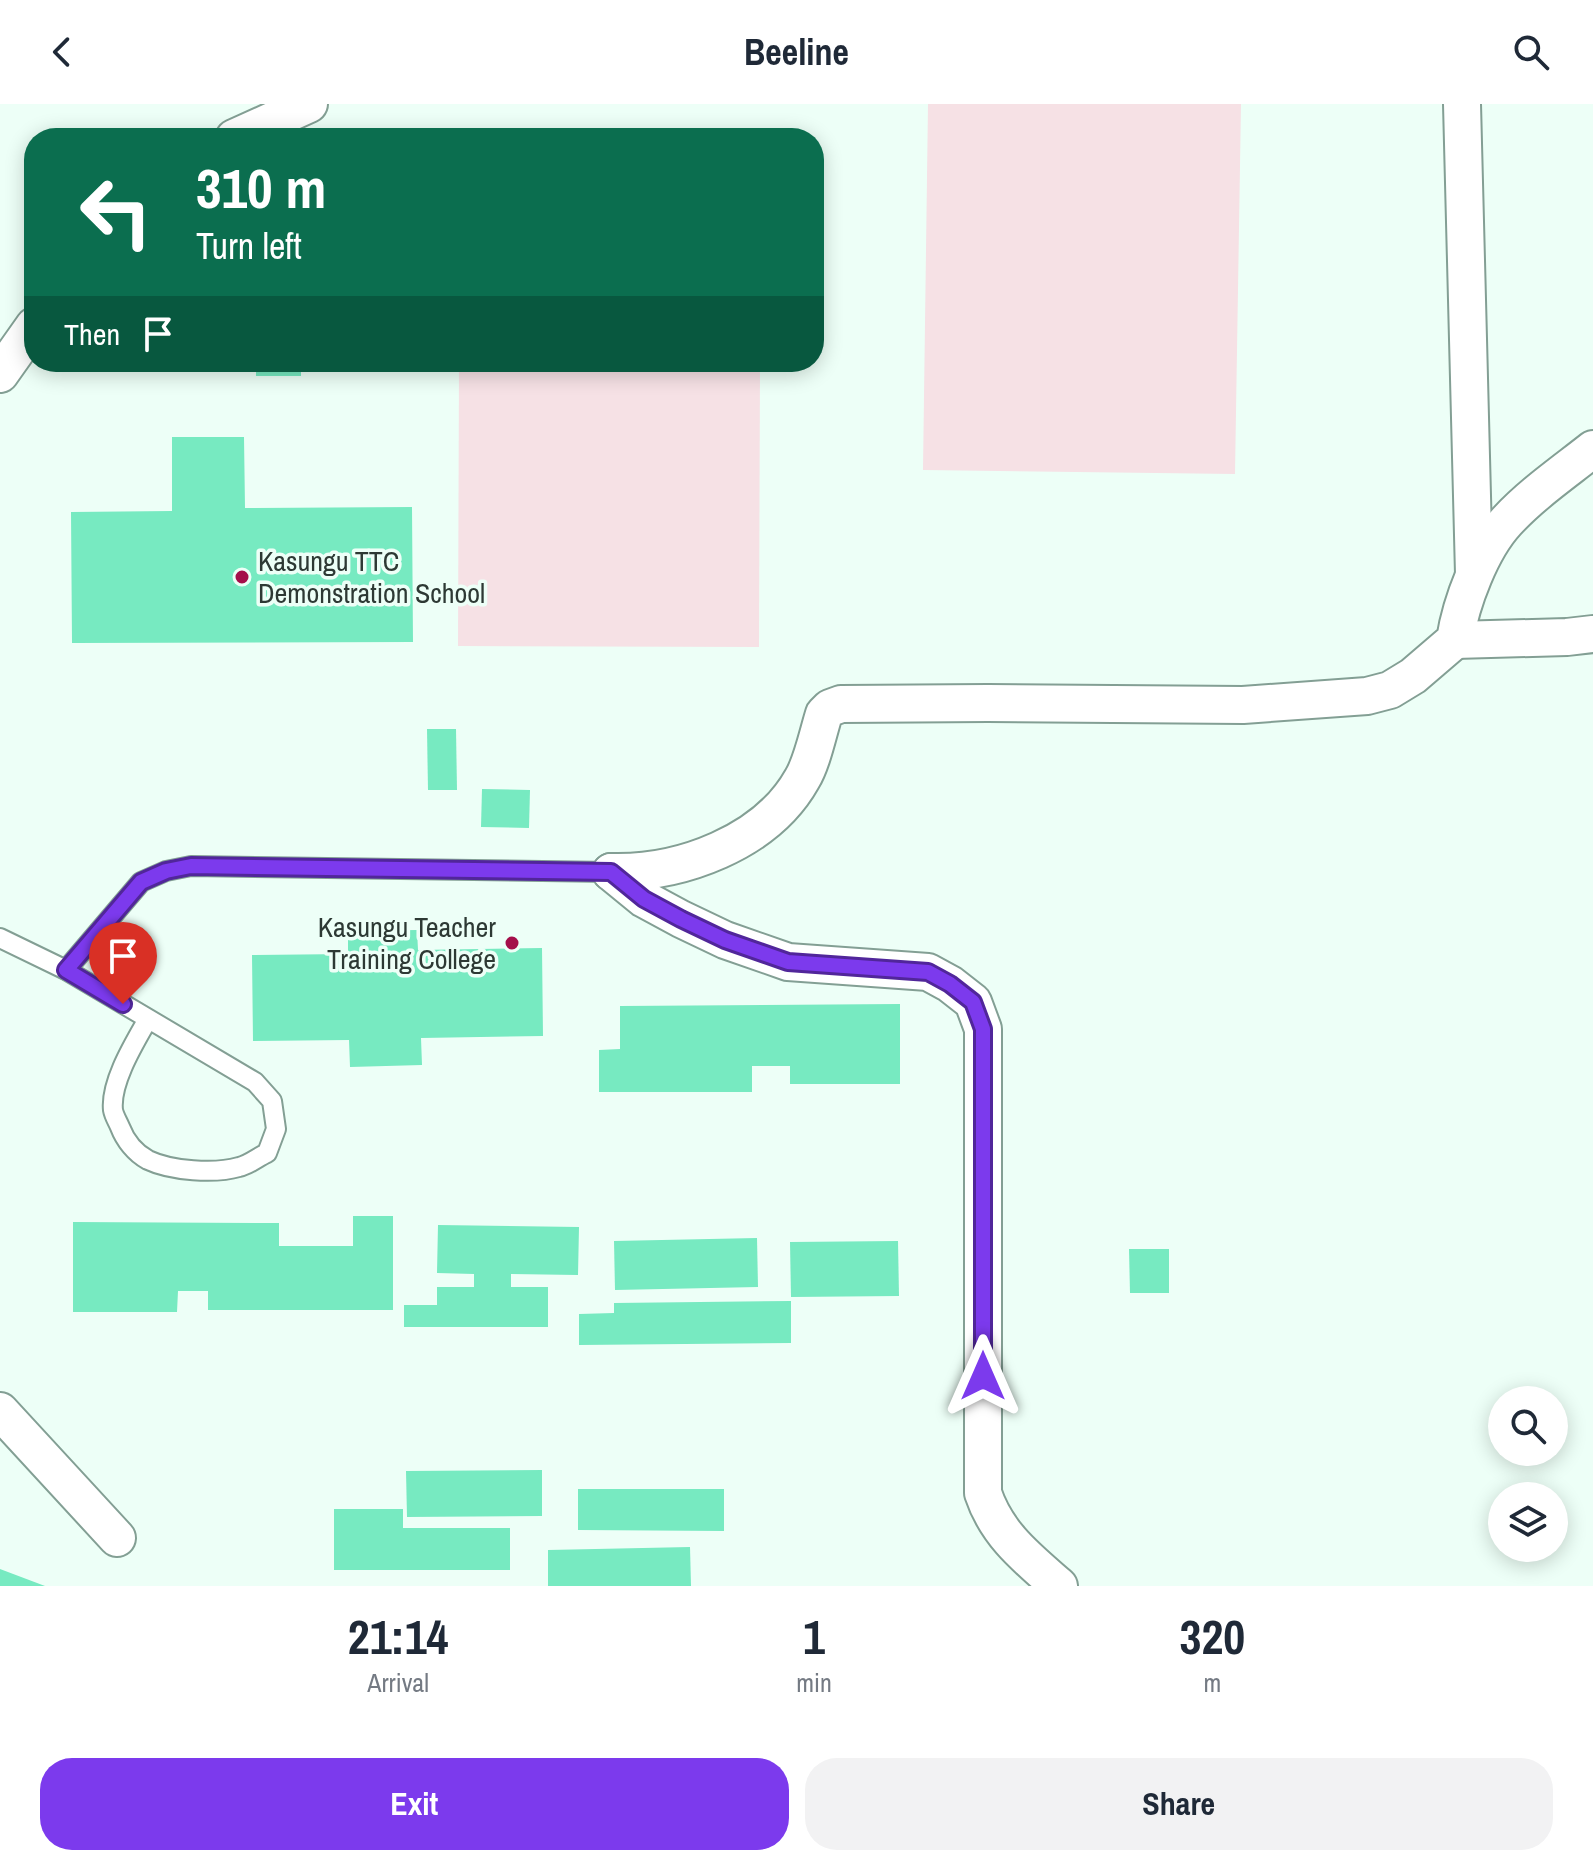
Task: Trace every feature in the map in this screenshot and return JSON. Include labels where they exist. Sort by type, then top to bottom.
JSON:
[{"type":"street","points":[[256,128],[309,104]]},
{"type":"street","points":[[1462,104],[1474,575]]},
{"type":"street","points":[[0,374],[24,340]]},
{"type":"street","points":[[1455,640],[1474,575],[1507,521],[1593,449]]},
{"type":"street","points":[[611,872],[658,870],[704,856],[749,835],[784,804],[803,778],[824,714],[841,704],[1243,705],[1367,696],[1390,690],[1401,683],[1455,640],[1593,634]]},
{"type":"street","points":[[611,872],[644,899],[725,940],[788,962],[928,972],[973,1002],[983,1029],[983,1493],[989,1511],[1020,1553],[1059,1586]]},
{"type":"street","points":[[0,1411],[117,1538]]},
{"type":"lane","points":[[66,970],[141,882],[166,871],[191,866],[611,872]]},
{"type":"lane","points":[[0,938],[66,970],[255,1082],[272,1101],[276,1129],[267,1153],[241,1167],[195,1170],[147,1160],[125,1138],[113,1111],[116,1085],[130,1049],[148,1019]]},
{"type":"shaded area","points":[[928,104],[1241,104],[1235,474],[923,470]]},
{"type":"shaded area","points":[[459,372],[760,372],[759,647],[458,646]]},
{"type":"building","points":[[256,372],[301,372],[301,376],[256,376]]},
{"type":"building","name":"Kasungu TTC Demonstration School","points":[[172,437],[244,437],[245,508],[412,507],[413,642],[72,643],[71,512],[172,511]]},
{"type":"building","points":[[427,729],[456,729],[457,790],[428,790]]},
{"type":"building","points":[[482,789],[530,790],[529,828],[481,827]]},
{"type":"building","points":[[417,930],[418,950],[542,948],[543,1036],[421,1038],[422,1065],[350,1067],[349,1040],[253,1041],[252,955],[348,954],[348,931]]},
{"type":"building","points":[[900,1004],[900,1084],[790,1084],[790,1066],[752,1066],[752,1092],[599,1092],[599,1050],[620,1049],[620,1006]]},
{"type":"building","points":[[353,1216],[393,1216],[393,1310],[208,1310],[208,1291],[178,1291],[177,1312],[73,1312],[73,1222],[279,1223],[279,1246],[353,1246]]},
{"type":"building","points":[[438,1225],[579,1227],[578,1275],[511,1274],[511,1287],[548,1287],[548,1327],[404,1327],[404,1305],[437,1305],[437,1287],[474,1287],[474,1274],[437,1273]]},
{"type":"building","points":[[757,1238],[758,1287],[615,1290],[614,1241]]},
{"type":"building","points":[[898,1241],[899,1296],[791,1297],[790,1242]]},
{"type":"building","points":[[1129,1249],[1169,1249],[1169,1293],[1130,1293]]},
{"type":"building","points":[[791,1301],[791,1343],[579,1345],[579,1314],[614,1313],[614,1303]]},
{"type":"building","points":[[542,1470],[542,1516],[407,1517],[406,1471]]},
{"type":"building","points":[[578,1489],[724,1489],[724,1531],[578,1530]]},
{"type":"building","points":[[334,1509],[403,1509],[403,1528],[510,1528],[510,1570],[334,1570]]},
{"type":"building","points":[[690,1547],[691,1586],[548,1586],[548,1550]]},
{"type":"building","points":[[0,1569],[45,1586],[0,1586]]},
{"type":"place","name":"Kasungu TTC Demonstration School","points":[[242,577]]},
{"type":"place","name":"Kasungu Teacher Training College","points":[[512,943]]},
{"type":"route","points":[[123,1004],[66,970],[141,882],[166,871],[191,866],[611,872],[644,899],[681,919],[725,940],[788,962],[928,972],[973,1002],[983,1029],[983,1376]]}]
